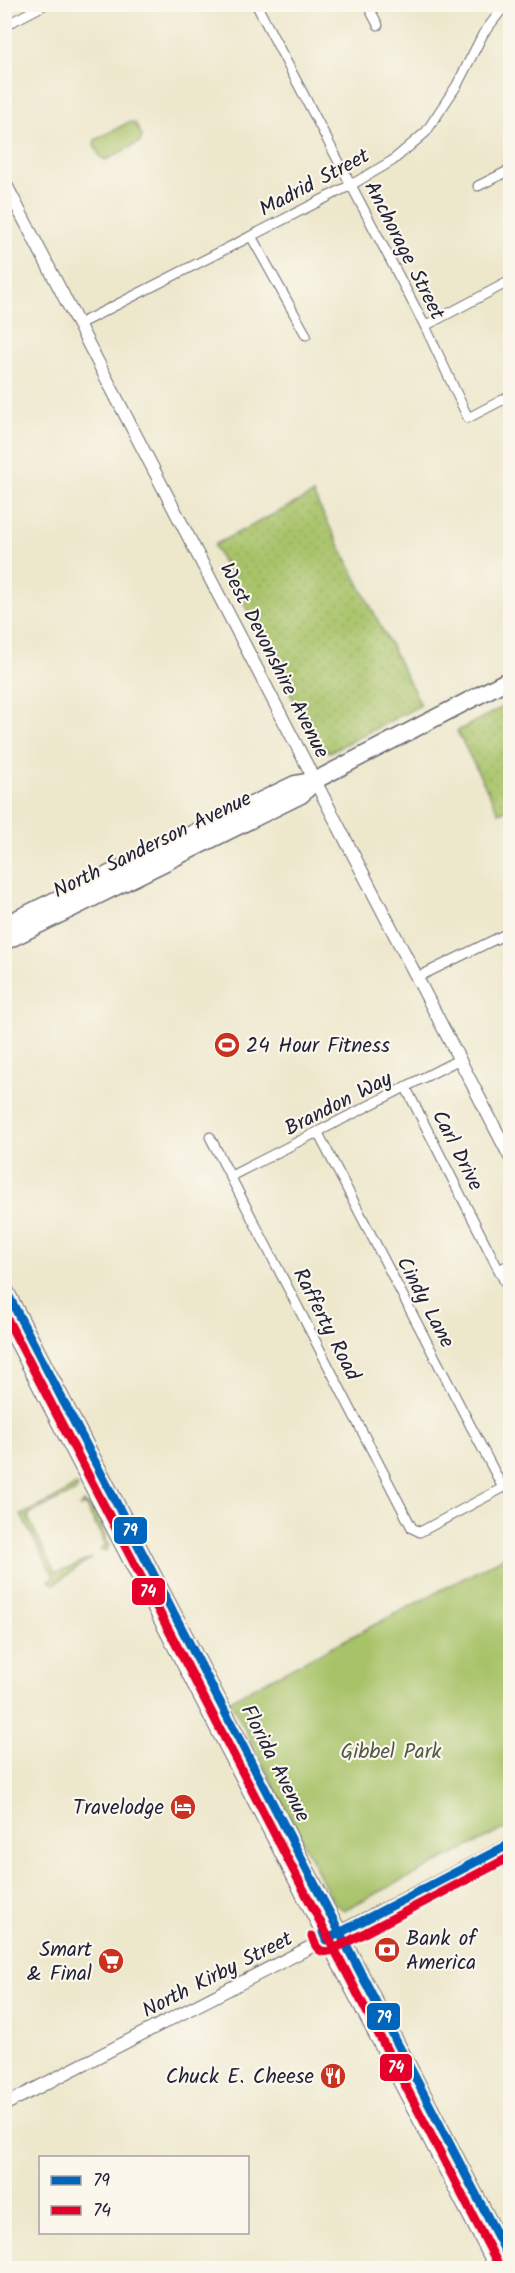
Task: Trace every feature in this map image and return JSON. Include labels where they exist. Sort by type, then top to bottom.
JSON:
[{"type":"highway","name":"North Sanderson Avenue","points":[[13,922],[295,784],[316,780],[510,680]]},
{"type":"highway","name":"North Sanderson Avenue","points":[[4,942],[301,795],[316,780]]},
{"type":"highway","points":[[4,938],[28,920],[13,922]]},
{"type":"main road","name":"Florida Avenue","points":[[4,1286],[510,2260]]},
{"type":"main road","name":"Florida Avenue","points":[[4,1317],[497,2268]]},
{"type":"main road","points":[[133,1565],[144,1575],[169,1620],[177,1619]]},
{"type":"main road","points":[[178,1652],[187,1656],[200,1682],[207,1690],[215,1692]]},
{"type":"main road","points":[[382,2046],[400,2067],[430,2125],[448,2139]]},
{"type":"main road","points":[[426,2132],[448,2154],[486,2226],[499,2238]]},
{"type":"street","points":[[4,26],[46,4]]},
{"type":"street","name":"Anchorage Street","points":[[256,4],[424,326],[468,418],[510,396]]},
{"type":"street","points":[[367,4],[378,25]]},
{"type":"street","name":"Madrid Street","points":[[79,324],[351,185],[392,161],[426,132],[457,85],[483,34],[506,4]]},
{"type":"street","points":[[478,186],[510,170]]},
{"type":"street","name":"West Devonshire Avenue","points":[[4,181],[510,1157]]},
{"type":"street","points":[[251,236],[306,335]]},
{"type":"street","points":[[424,326],[510,281]]},
{"type":"street","points":[[418,977],[510,932]]},
{"type":"street","name":"Brandon Way","points":[[231,1176],[460,1059]]},
{"type":"street","name":"Carl Drive","points":[[406,1088],[510,1292]]},
{"type":"street","name":"Cindy Lane","points":[[318,1133],[507,1486]]},
{"type":"street","name":"Rafferty Road","points":[[210,1137],[412,1528],[420,1532],[507,1486]]},
{"type":"street","points":[[499,1270],[510,1264]]},
{"type":"street","name":"North Kirby Street","points":[[4,2105],[510,1844]]},
{"type":"green space","points":[[129,122],[135,123],[142,136],[140,142],[106,160],[101,158],[94,145],[95,140]]},
{"type":"green space","points":[[313,494],[421,705],[330,752],[318,748],[214,545]]},
{"type":"green space","points":[[510,703],[510,808],[499,813],[457,731]]},
{"type":"green space","points":[[76,1485],[78,1488],[75,1492],[31,1513],[28,1517],[55,1572],[63,1571],[92,1558],[54,1584],[49,1581],[54,1577],[21,1515],[56,1498]]},
{"type":"green space","points":[[83,1503],[92,1510],[99,1522],[109,1546],[106,1551],[100,1549],[106,1545],[85,1505],[79,1507]]},
{"type":"green space","name":"Gibbel Park","points":[[510,1554],[510,1826],[344,1910],[334,1903],[230,1700]]},
{"type":"transit line","name":"79","points":[[4,1287],[510,2260]]},
{"type":"transit line","name":"74","points":[[4,1313],[499,2266]]},
{"type":"transit line","name":"79","points":[[323,1932],[326,1940],[510,1844]]},
{"type":"transit line","name":"74","points":[[312,1936],[318,1948],[330,1951],[510,1857]]},
{"type":"place","name":"24 Hour Fitness","points":[[227,1045]]},
{"type":"place","name":"Travelodge","points":[[183,1807]]},
{"type":"place","name":"Bank of America","points":[[387,1950]]},
{"type":"place","name":"Smart & Final","points":[[111,1961]]},
{"type":"place","name":"Chuck E. Cheese","points":[[333,2076]]}]
